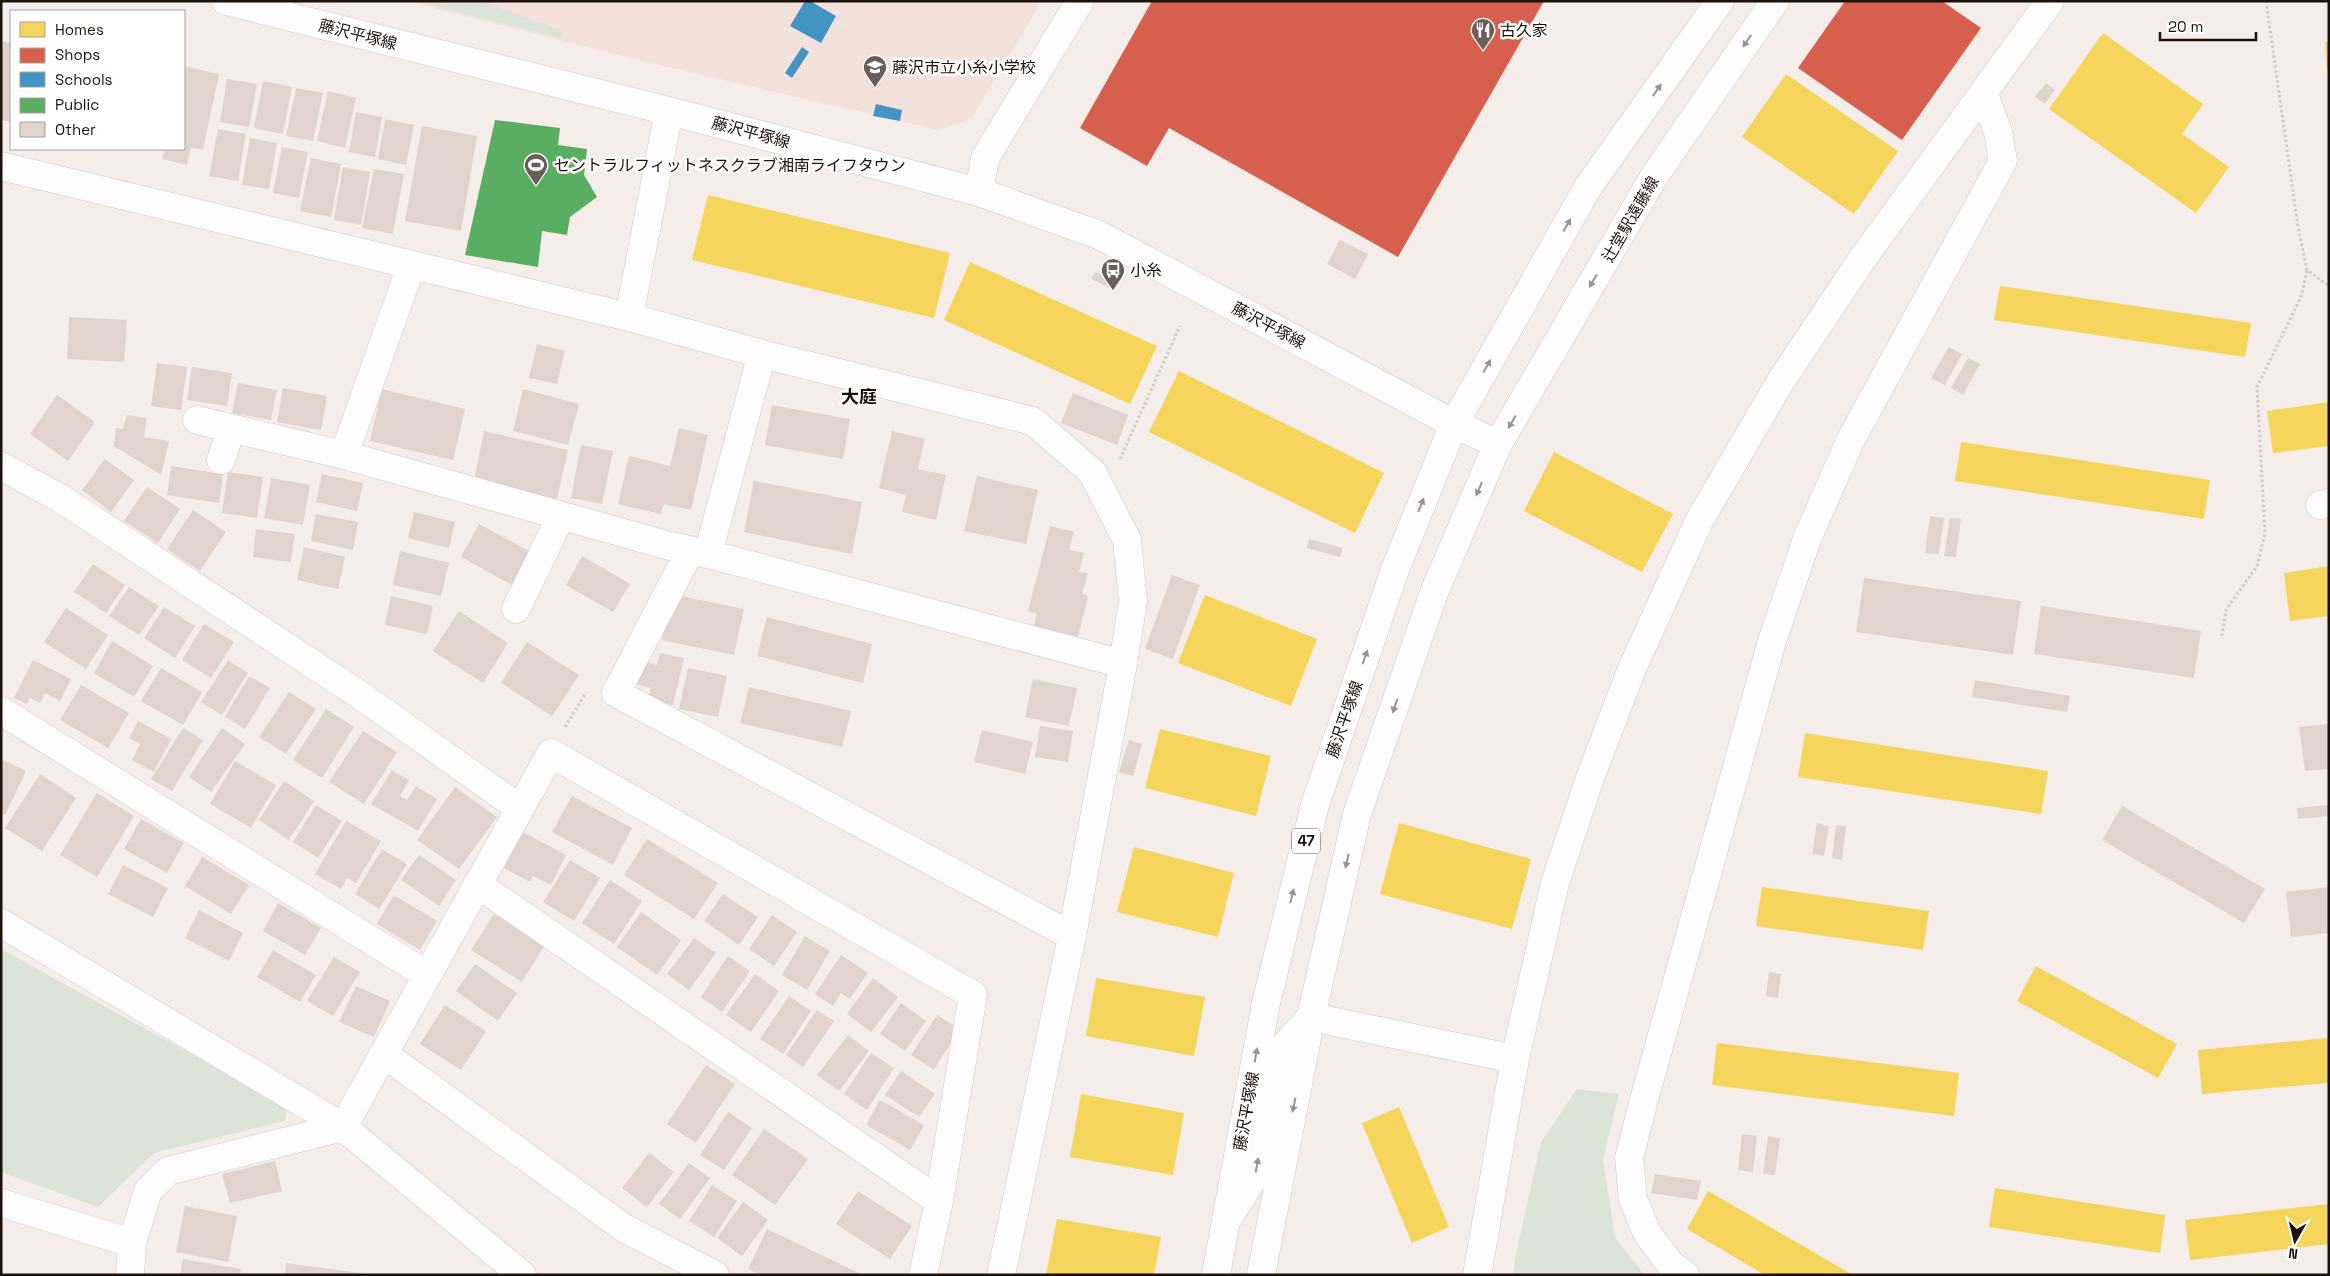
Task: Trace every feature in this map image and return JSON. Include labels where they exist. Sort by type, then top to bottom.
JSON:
[{"type":"street","name":"藤沢平塚線","points":[[226,1],[669,111],[979,192],[1099,235],[1454,424],[1394,572],[1315,805],[1266,1003],[1216,1275]]},
{"type":"street","points":[[979,192],[985,158],[1080,1]]},
{"type":"street","points":[[1261,1275],[1311,1017],[1357,814],[1435,590],[1498,444],[1454,424],[1588,187],[1720,1]]},
{"type":"street","name":"辻堂駅遠藤線","points":[[1498,444],[1655,175],[1775,1]]},
{"type":"street","points":[[1478,1275],[1515,1059],[1555,882],[1590,778],[1631,671],[1699,521],[1784,376],[1863,258],[2050,1]]},
{"type":"street","points":[[1684,1275],[1671,1265],[1647,1233],[1633,1199],[1630,1158],[1644,1100],[1772,640],[1808,539],[1850,441],[2003,160],[1998,132],[1984,94]]},
{"type":"street","points":[[629,317],[669,111]]},
{"type":"street","points":[[1,166],[629,317],[762,354],[1033,421],[1092,472],[1127,540],[1133,602],[1124,664],[1072,936],[1001,1275]]},
{"type":"street","points":[[344,455],[411,266]]},
{"type":"street","points":[[762,354],[699,552],[616,693],[1072,936]]},
{"type":"street","points":[[197,420],[344,455],[561,516],[1124,664]]},
{"type":"street","points":[[221,460],[230,429]]},
{"type":"street","points":[[1,466],[60,498],[343,684],[519,808]]},
{"type":"street","points":[[516,609],[561,516]]},
{"type":"street","points":[[1,711],[427,975]]},
{"type":"street","points":[[130,1275],[132,1244],[148,1191],[168,1171],[343,1127],[551,753],[973,995],[939,1201],[923,1275]]},
{"type":"street","points":[[477,884],[939,1201]]},
{"type":"street","points":[[1,923],[343,1127],[522,1275]]},
{"type":"street","points":[[1311,1017],[1515,1059]]},
{"type":"street","points":[[1225,1223],[1254,1177],[1277,1054],[1311,1017]]},
{"type":"street","points":[[384,1054],[624,1228],[715,1275]]},
{"type":"street","points":[[1,1203],[132,1244]]},
{"type":"path","points":[[2222,636],[2226,610],[2257,566],[2266,534],[2257,387],[2302,297],[2307,270],[2298,227],[2266,1]]},
{"type":"path","points":[[2307,270],[2329,286]]},
{"type":"path","points":[[1116,467],[1180,326]]},
{"type":"shaded area","name":"藤沢市立小糸小学校","points":[[407,1],[1042,1],[971,119],[939,130],[629,58]]},
{"type":"shaded area","points":[[416,1],[480,1],[561,30],[562,38]]},
{"type":"shaded area","points":[[1,949],[287,1107],[285,1121],[154,1153],[98,1207],[1,1172]]},
{"type":"shaded area","points":[[1577,1089],[1619,1094],[1603,1159],[1615,1237],[1644,1275],[1513,1275],[1541,1142]]},
{"type":"building: Homes","points":[[2103,33],[2203,104],[2182,134],[2229,167],[2196,213],[2049,109]]},
{"type":"building: Homes","points":[[2325,42],[2329,42],[2329,71],[2327,71]]},
{"type":"building: Homes","points":[[1786,74],[1898,151],[1854,214],[1742,137]]},
{"type":"building: Homes","points":[[708,195],[950,253],[934,318],[692,260]]},
{"type":"building: Homes","points":[[970,262],[1157,346],[1130,404],[944,320]]},
{"type":"building: Homes","points":[[2000,286],[2251,323],[2245,357],[1994,320]]},
{"type":"building: Homes","points":[[1179,371],[1384,473],[1355,533],[1149,432]]},
{"type":"building: Homes","points":[[2329,402],[2329,446],[2273,453],[2267,411]]},
{"type":"building: Homes","points":[[1961,442],[2210,480],[2204,519],[1955,481]]},
{"type":"building: Homes","points":[[1554,452],[1673,514],[1642,572],[1524,511]]},
{"type":"building: Homes","points":[[2329,566],[2329,616],[2290,621],[2284,573]]},
{"type":"building: Homes","points":[[1205,595],[1317,639],[1291,706],[1178,663]]},
{"type":"building: Homes","points":[[1160,729],[1271,756],[1256,816],[1145,788]]},
{"type":"building: Homes","points":[[1805,733],[2048,771],[2041,814],[1798,777]]},
{"type":"building: Homes","points":[[1399,823],[1531,859],[1512,929],[1380,894]]},
{"type":"building: Homes","points":[[1134,847],[1234,873],[1218,937],[1117,912]]},
{"type":"building: Homes","points":[[1762,887],[1929,911],[1923,950],[1756,926]]},
{"type":"building: Homes","points":[[2036,966],[2177,1044],[2158,1078],[2017,1001]]},
{"type":"building: Homes","points":[[1096,978],[1205,997],[1194,1056],[1086,1036]]},
{"type":"building: Homes","points":[[2329,1038],[2329,1083],[2202,1094],[2198,1050]]},
{"type":"building: Homes","points":[[1717,1043],[1959,1073],[1954,1116],[1712,1085]]},
{"type":"building: Homes","points":[[1081,1094],[1184,1113],[1173,1175],[1070,1157]]},
{"type":"building: Homes","points":[[1399,1107],[1449,1227],[1412,1243],[1362,1123]]},
{"type":"building: Homes","points":[[1995,1188],[2165,1215],[2160,1253],[1989,1227]]},
{"type":"building: Homes","points":[[1708,1191],[1853,1275],[1765,1275],[1687,1229]]},
{"type":"building: Homes","points":[[2329,1204],[2329,1244],[2190,1260],[2185,1220]]},
{"type":"building: Homes","points":[[1057,1219],[1161,1237],[1154,1275],[1046,1275]]},
{"type":"building: Shops","points":[[1152,1],[1544,1],[1398,257],[1169,128],[1147,166],[1080,128]]},
{"type":"building: Shops","points":[[1845,1],[1942,1],[1981,28],[1902,140],[1798,68]]},
{"type":"building: Schools","points":[[805,1],[810,1],[836,16],[821,43],[790,26]]},
{"type":"building: Schools","points":[[802,47],[809,52],[792,78],[785,73]]},
{"type":"building: Schools","points":[[876,104],[902,110],[900,121],[873,116]]},
{"type":"building: Public","name":"セントラルフィットネスクラブ湘南ライフタウン","points":[[495,120],[560,128],[558,145],[587,149],[584,175],[597,197],[570,217],[567,235],[542,231],[538,267],[465,255]]},
{"type":"building: Other","points":[[1,41],[10,43],[10,122],[1,120]]},
{"type":"building: Other","points":[[185,66],[219,74],[203,150],[191,147],[187,165],[162,159],[165,150],[185,150]]},
{"type":"building: Other","points":[[227,79],[257,84],[249,127],[220,122]]},
{"type":"building: Other","points":[[263,81],[292,87],[283,134],[254,128]]},
{"type":"building: Other","points":[[2046,83],[2055,90],[2045,104],[2035,97]]},
{"type":"building: Other","points":[[296,88],[323,93],[313,141],[286,136]]},
{"type":"building: Other","points":[[328,91],[356,98],[345,148],[317,141]]},
{"type":"building: Other","points":[[356,112],[382,117],[375,157],[349,152]]},
{"type":"building: Other","points":[[385,119],[414,125],[406,165],[378,159]]},
{"type":"building: Other","points":[[422,126],[477,136],[461,231],[405,221]]},
{"type":"building: Other","points":[[218,129],[246,134],[238,181],[209,176]]},
{"type":"building: Other","points":[[250,138],[277,143],[269,189],[242,185]]},
{"type":"building: Other","points":[[282,147],[308,152],[299,198],[273,193]]},
{"type":"building: Other","points":[[311,158],[341,164],[331,217],[300,211]]},
{"type":"building: Other","points":[[343,167],[370,172],[361,225],[334,220]]},
{"type":"building: Other","points":[[374,169],[404,174],[393,234],[362,228]]},
{"type":"building: Other","points":[[1340,240],[1368,254],[1355,279],[1327,264]]},
{"type":"building: Other","points":[[1095,272],[1117,281],[1113,289],[1091,279]]},
{"type":"building: Other","points":[[69,317],[127,320],[124,362],[67,359]]},
{"type":"building: Other","points":[[537,344],[565,351],[557,384],[529,378]]},
{"type":"building: Other","points":[[1949,347],[1962,354],[1945,385],[1931,378]]},
{"type":"building: Other","points":[[1968,358],[1980,364],[1963,395],[1951,388]]},
{"type":"building: Other","points":[[157,363],[187,367],[181,410],[151,406]]},
{"type":"building: Other","points":[[192,367],[232,373],[227,406],[187,400]]},
{"type":"building: Other","points":[[238,383],[277,390],[271,420],[232,413]]},
{"type":"building: Other","points":[[283,388],[327,396],[321,430],[277,422]]},
{"type":"building: Other","points":[[382,389],[465,409],[453,460],[370,441]]},
{"type":"building: Other","points":[[523,389],[579,404],[568,445],[513,431]]},
{"type":"building: Other","points":[[1073,393],[1128,415],[1117,445],[1061,423]]},
{"type":"building: Other","points":[[57,395],[95,422],[68,461],[30,434]]},
{"type":"building: Other","points":[[772,405],[850,419],[843,459],[765,445]]},
{"type":"building: Other","points":[[127,415],[147,418],[144,437],[169,441],[161,475],[114,446],[116,428],[123,429]]},
{"type":"building: Other","points":[[679,428],[708,435],[691,510],[664,504],[661,514],[618,504],[629,456],[670,466]]},
{"type":"building: Other","points":[[484,431],[568,450],[557,499],[474,480]]},
{"type":"building: Other","points":[[892,431],[925,439],[918,469],[946,475],[936,520],[902,512],[906,495],[879,488]]},
{"type":"building: Other","points":[[581,445],[613,451],[602,504],[571,498]]},
{"type":"building: Other","points":[[105,459],[134,480],[111,512],[82,490]]},
{"type":"building: Other","points":[[171,466],[223,474],[219,503],[167,495]]},
{"type":"building: Other","points":[[228,472],[263,477],[257,518],[222,513]]},
{"type":"building: Other","points":[[322,474],[363,483],[357,511],[316,502]]},
{"type":"building: Other","points":[[977,476],[1038,490],[1026,544],[964,531]]},
{"type":"building: Other","points":[[271,478],[310,485],[303,525],[264,518]]},
{"type":"building: Other","points":[[754,481],[862,502],[852,554],[744,532]]},
{"type":"building: Other","points":[[147,487],[180,509],[158,543],[124,521]]},
{"type":"building: Other","points":[[193,510],[226,532],[200,571],[167,549]]},
{"type":"building: Other","points":[[414,512],[455,522],[449,548],[408,538]]},
{"type":"building: Other","points":[[316,514],[358,522],[353,550],[311,541]]},
{"type":"building: Other","points":[[1930,516],[1944,518],[1939,554],[1925,553]]},
{"type":"building: Other","points":[[1950,518],[1961,519],[1956,557],[1944,556]]},
{"type":"building: Other","points":[[479,524],[531,552],[512,585],[461,557]]},
{"type":"building: Other","points":[[1050,526],[1074,532],[1069,550],[1084,553],[1079,572],[1088,573],[1082,594],[1088,596],[1078,637],[1034,626],[1037,614],[1028,611]]},
{"type":"building: Other","points":[[256,529],[295,534],[291,562],[253,557]]},
{"type":"building: Other","points":[[1309,539],[1343,548],[1340,557],[1307,548]]},
{"type":"building: Other","points":[[304,547],[345,557],[338,589],[297,580]]},
{"type":"building: Other","points":[[400,551],[449,563],[441,596],[393,585]]},
{"type":"building: Other","points":[[582,556],[630,584],[613,612],[566,585]]},
{"type":"building: Other","points":[[93,564],[125,585],[106,613],[74,592]]},
{"type":"building: Other","points":[[1172,575],[1200,585],[1173,659],[1145,649]]},
{"type":"building: Other","points":[[1864,578],[2021,601],[2013,655],[1856,632]]},
{"type":"building: Other","points":[[129,587],[159,606],[139,635],[109,616]]},
{"type":"building: Other","points":[[671,594],[744,609],[734,655],[662,640]]},
{"type":"building: Other","points":[[391,596],[433,606],[427,634],[385,625]]},
{"type":"building: Other","points":[[2041,606],[2201,631],[2194,678],[2034,654]]},
{"type":"building: Other","points":[[164,607],[195,626],[175,658],[144,638]]},
{"type":"building: Other","points":[[66,608],[108,635],[86,669],[44,642]]},
{"type":"building: Other","points":[[459,611],[508,643],[483,683],[433,651]]},
{"type":"building: Other","points":[[767,617],[872,644],[863,683],[757,656]]},
{"type":"building: Other","points":[[204,624],[234,642],[211,678],[182,660]]},
{"type":"building: Other","points":[[112,641],[153,666],[134,697],[94,673]]},
{"type":"building: Other","points":[[527,642],[579,675],[552,716],[501,683]]},
{"type":"building: Other","points":[[660,653],[684,658],[673,705],[648,700],[651,688],[636,684],[642,661],[657,665]]},
{"type":"building: Other","points":[[33,660],[71,679],[60,701],[45,693],[40,703],[30,698],[27,704],[14,698]]},
{"type":"building: Other","points":[[228,660],[248,673],[222,715],[201,702]]},
{"type":"building: Other","points":[[161,668],[202,692],[183,725],[141,701]]},
{"type":"building: Other","points":[[688,668],[727,676],[718,717],[679,709]]},
{"type":"building: Other","points":[[249,676],[270,688],[245,729],[225,717]]},
{"type":"building: Other","points":[[1033,679],[1077,688],[1069,726],[1025,717]]},
{"type":"building: Other","points":[[1975,680],[2070,696],[2067,712],[1972,697]]},
{"type":"building: Other","points":[[81,685],[129,713],[108,748],[60,720]]},
{"type":"building: Other","points":[[749,687],[851,711],[842,747],[740,723]]},
{"type":"building: Other","points":[[289,692],[316,709],[286,754],[259,737]]},
{"type":"building: Other","points":[[326,709],[354,727],[322,778],[293,760]]},
{"type":"building: Other","points":[[138,721],[171,739],[154,772],[132,760],[140,744],[129,738]]},
{"type":"building: Other","points":[[2329,724],[2329,769],[2305,771],[2299,727]]},
{"type":"building: Other","points":[[1040,726],[1073,731],[1068,762],[1035,757]]},
{"type":"building: Other","points":[[183,728],[203,740],[172,791],[151,779]]},
{"type":"building: Other","points":[[222,728],[245,744],[211,792],[189,777]]},
{"type":"building: Other","points":[[982,730],[1033,742],[1025,774],[974,762]]},
{"type":"building: Other","points":[[363,731],[397,752],[364,804],[329,782]]},
{"type":"building: Other","points":[[1129,740],[1142,744],[1133,776],[1119,772]]},
{"type":"building: Other","points":[[1,759],[26,771],[5,815],[1,813]]},
{"type":"building: Other","points":[[235,761],[276,785],[251,828],[210,804]]},
{"type":"building: Other","points":[[392,770],[409,780],[400,796],[407,800],[416,786],[437,799],[418,831],[371,804]]},
{"type":"building: Other","points":[[40,774],[76,798],[42,851],[5,828]]},
{"type":"building: Other","points":[[284,781],[314,801],[289,840],[259,820]]},
{"type":"building: Other","points":[[455,787],[497,817],[459,869],[417,840]]},
{"type":"building: Other","points":[[97,793],[134,816],[97,877],[60,855]]},
{"type":"building: Other","points":[[572,796],[632,828],[613,865],[552,832]]},
{"type":"building: Other","points":[[316,805],[342,821],[318,858],[293,842]]},
{"type":"building: Other","points":[[2329,805],[2329,816],[2298,819],[2297,808]]},
{"type":"building: Other","points":[[2122,806],[2265,889],[2244,923],[2102,840]]},
{"type":"building: Other","points":[[141,819],[184,843],[167,873],[124,849]]},
{"type":"building: Other","points":[[346,821],[381,841],[356,883],[347,878],[341,889],[315,874]]},
{"type":"building: Other","points":[[1817,823],[1829,826],[1824,856],[1812,854]]},
{"type":"building: Other","points":[[1836,825],[1846,827],[1842,860],[1832,858]]},
{"type":"building: Other","points":[[523,832],[566,855],[551,885],[533,876],[530,882],[504,868]]},
{"type":"building: Other","points":[[647,839],[718,883],[694,919],[624,875]]},
{"type":"building: Other","points":[[382,849],[407,864],[379,909],[355,894]]},
{"type":"building: Other","points":[[419,855],[456,880],[439,906],[401,880]]},
{"type":"building: Other","points":[[202,857],[249,885],[231,914],[185,886]]},
{"type":"building: Other","points":[[570,860],[600,878],[574,921],[543,902]]},
{"type":"building: Other","points":[[123,865],[168,888],[153,917],[108,894]]},
{"type":"building: Other","points":[[610,880],[642,901],[614,944],[582,923]]},
{"type":"building: Other","points":[[2329,887],[2329,933],[2291,937],[2286,892]]},
{"type":"building: Other","points":[[723,894],[758,917],[739,945],[704,921]]},
{"type":"building: Other","points":[[394,895],[437,921],[420,950],[377,924]]},
{"type":"building: Other","points":[[278,903],[321,928],[305,955],[263,931]]},
{"type":"building: Other","points":[[199,910],[243,933],[229,961],[185,938]]},
{"type":"building: Other","points":[[641,912],[681,940],[657,975],[617,947]]},
{"type":"building: Other","points":[[494,914],[544,946],[522,982],[471,950]]},
{"type":"building: Other","points":[[772,915],[797,932],[774,966],[749,949]]},
{"type":"building: Other","points":[[805,936],[830,951],[807,990],[782,975]]},
{"type":"building: Other","points":[[694,938],[716,953],[689,990],[667,974]]},
{"type":"building: Other","points":[[273,950],[316,975],[300,1002],[257,977]]},
{"type":"building: Other","points":[[841,955],[868,973],[850,999],[841,993],[833,1006],[815,994]]},
{"type":"building: Other","points":[[728,956],[750,971],[722,1012],[701,997]]},
{"type":"building: Other","points":[[334,957],[360,972],[333,1016],[307,1001]]},
{"type":"building: Other","points":[[475,964],[517,993],[498,1021],[456,991]]},
{"type":"building: Other","points":[[1769,972],[1781,974],[1778,998],[1766,996]]},
{"type":"building: Other","points":[[755,974],[779,991],[751,1032],[726,1015]]},
{"type":"building: Other","points":[[873,978],[898,997],[871,1032],[847,1014]]},
{"type":"building: Other","points":[[356,986],[390,1001],[374,1037],[339,1022]]},
{"type":"building: Other","points":[[789,996],[811,1011],[783,1054],[760,1039]]},
{"type":"building: Other","points":[[901,1003],[926,1021],[905,1051],[880,1034]]},
{"type":"building: Other","points":[[445,1005],[486,1031],[461,1070],[420,1044]]},
{"type":"building: Other","points":[[817,1010],[834,1021],[803,1067],[786,1055]]},
{"type":"building: Other","points":[[937,1015],[959,1029],[934,1070],[911,1055]]},
{"type":"building: Other","points":[[848,1035],[869,1051],[839,1091],[817,1075]]},
{"type":"building: Other","points":[[871,1053],[894,1068],[867,1110],[844,1094]]},
{"type":"building: Other","points":[[706,1065],[735,1084],[696,1143],[667,1124]]},
{"type":"building: Other","points":[[901,1071],[935,1094],[919,1117],[885,1095]]},
{"type":"building: Other","points":[[880,1100],[924,1125],[910,1150],[866,1125]]},
{"type":"building: Other","points":[[728,1112],[752,1128],[724,1170],[700,1155]]},
{"type":"building: Other","points":[[764,1129],[808,1159],[775,1205],[732,1175]]},
{"type":"building: Other","points":[[1742,1134],[1757,1136],[1753,1172],[1738,1170]]},
{"type":"building: Other","points":[[1768,1136],[1780,1138],[1775,1175],[1763,1174]]},
{"type":"building: Other","points":[[649,1153],[674,1172],[647,1207],[622,1188]]},
{"type":"building: Other","points":[[275,1161],[282,1191],[230,1203],[222,1174]]},
{"type":"building: Other","points":[[689,1163],[710,1178],[680,1219],[659,1204]]},
{"type":"building: Other","points":[[1655,1174],[1701,1181],[1697,1200],[1651,1193]]},
{"type":"building: Other","points":[[712,1185],[737,1201],[714,1237],[689,1221]]},
{"type":"building: Other","points":[[858,1191],[912,1226],[890,1259],[836,1224]]},
{"type":"building: Other","points":[[743,1202],[768,1220],[742,1256],[717,1238]]},
{"type":"building: Other","points":[[185,1206],[237,1216],[228,1262],[176,1252]]},
{"type":"building: Other","points":[[767,1229],[863,1275],[761,1275],[748,1269]]},
{"type":"building: Other","points":[[183,1259],[241,1269],[240,1275],[180,1275]]},
{"type":"building: Other","points":[[286,1263],[368,1274],[368,1275],[285,1275]]},
{"type":"place","name":"古久家","points":[[1483,51]]},
{"type":"place","name":"藤沢市立小糸小学校","points":[[875,88]]},
{"type":"place","name":"セントラルフィットネスクラブ湘南ライフタウン","points":[[536,186]]},
{"type":"place","name":"小糸","points":[[1113,291]]},
{"type":"district","name":"大庭","points":[[859,397]]}]
